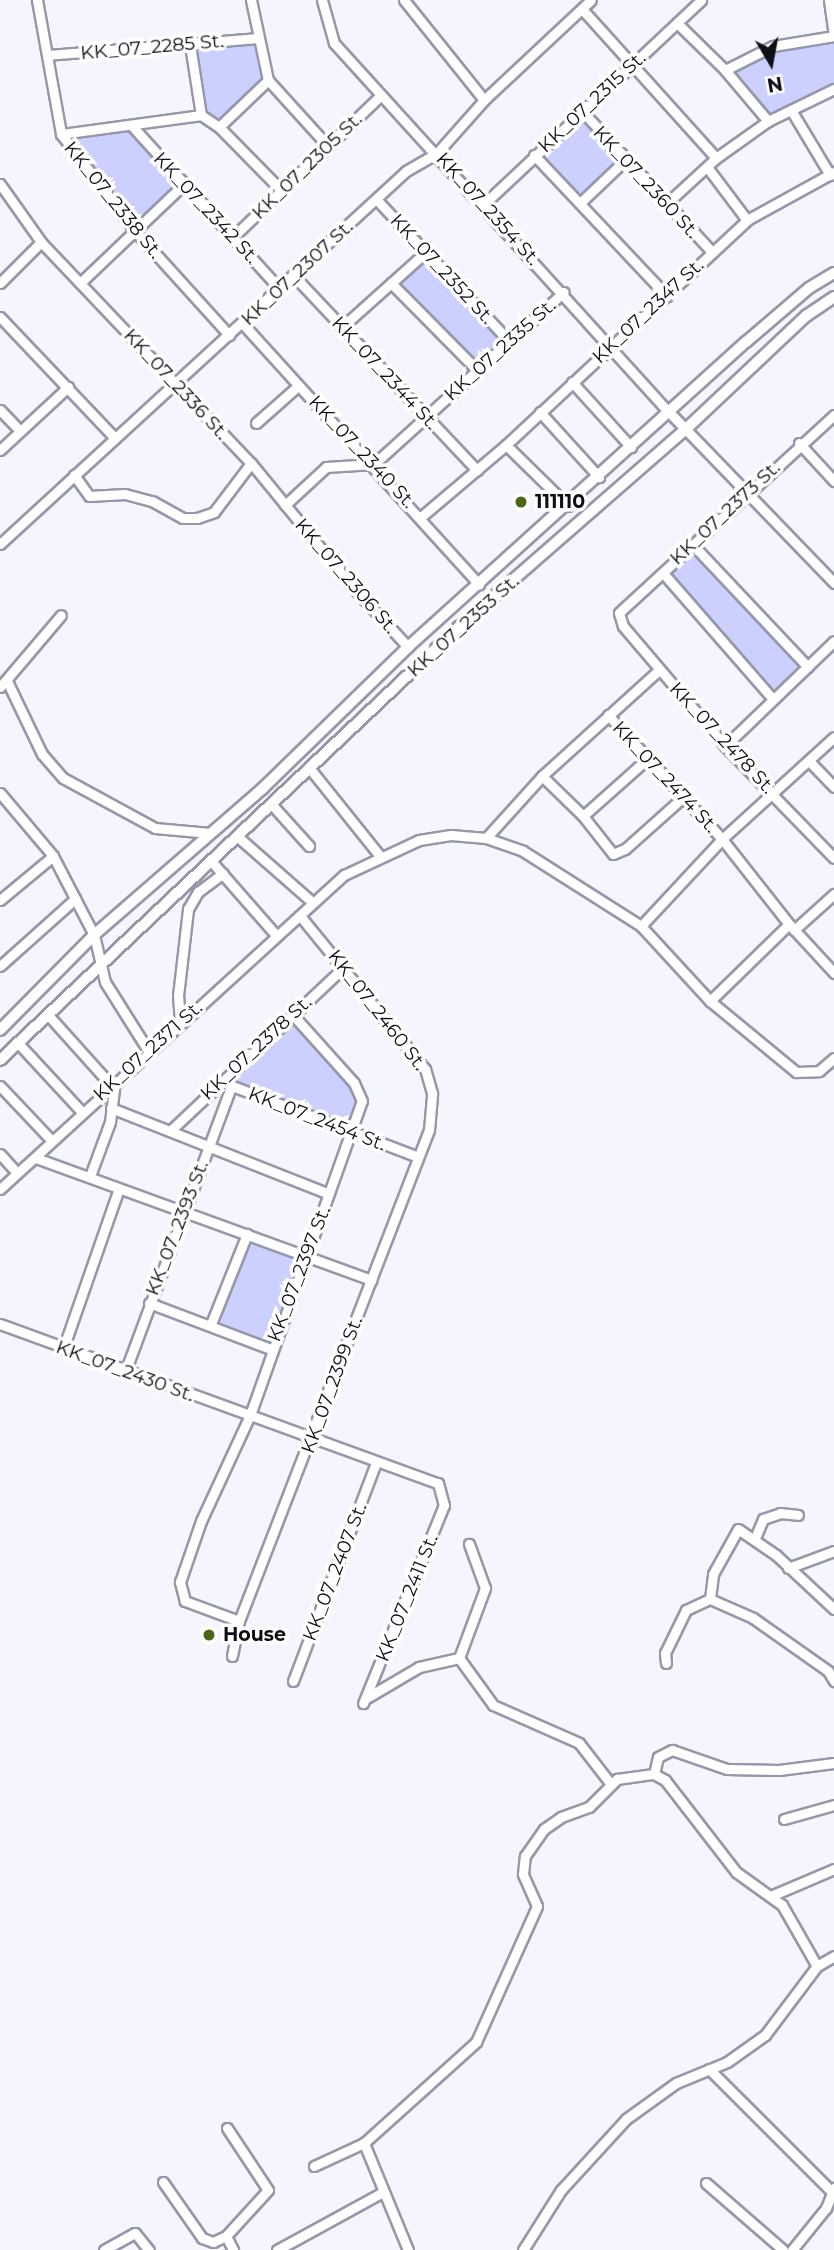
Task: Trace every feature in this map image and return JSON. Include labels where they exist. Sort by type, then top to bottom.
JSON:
[{"type":"street","name":"KK_07_2338 St.","points":[[37,0],[61,134],[136,232],[229,335]]},
{"type":"street","points":[[251,0],[268,80],[327,145]]},
{"type":"street","name":"KK_07_2354 St.","points":[[322,0],[334,43],[564,292],[669,412],[834,583]]},
{"type":"street","points":[[404,0],[484,100]]},
{"type":"street","name":"KK_07_2307 St.","points":[[0,544],[406,171],[437,153],[484,100],[591,0]]},
{"type":"street","name":"KK_07_2315 St.","points":[[484,204],[701,0]]},
{"type":"street","points":[[725,70],[773,46],[834,35],[829,0]]},
{"type":"street","points":[[582,9],[629,66],[716,159]]},
{"type":"street","points":[[677,23],[725,70],[768,121]]},
{"type":"street","name":"KK_07_2285 St.","points":[[47,55],[257,38]]},
{"type":"street","points":[[190,45],[201,115]]},
{"type":"street","points":[[219,127],[268,80]]},
{"type":"street","points":[[666,204],[716,159],[768,121],[834,89]]},
{"type":"street","name":"KK_07_2305 St.","points":[[233,237],[381,95]]},
{"type":"street","points":[[791,110],[832,174]]},
{"type":"street","name":"KK_07_2360 St.","points":[[582,111],[712,252]]},
{"type":"street","points":[[61,134],[201,115],[219,127],[281,190]]},
{"type":"street","name":"KK_07_2342 St.","points":[[132,126],[182,186],[280,289]]},
{"type":"street","points":[[534,155],[667,296]]},
{"type":"street","points":[[580,203],[625,160]]},
{"type":"street","points":[[707,167],[747,220]]},
{"type":"street","name":"KK_07_2347 St.","points":[[422,516],[506,445],[747,220],[832,174]]},
{"type":"street","name":"KK_07_2336 St.","points":[[0,184],[41,242],[251,463],[285,505]]},
{"type":"street","points":[[80,283],[182,186]]},
{"type":"street","name":"KK_07_2352 St.","points":[[376,199],[508,340]]},
{"type":"street","points":[[0,283],[41,242]]},
{"type":"street","points":[[342,327],[426,252]]},
{"type":"street","name":"KK_07_2353 St.","points":[[0,1030],[94,934],[262,789],[408,647],[809,288],[834,273]]},
{"type":"street","name":"KK_07_2344 St.","points":[[294,276],[425,418],[477,470]]},
{"type":"street","points":[[391,283],[477,370]]},
{"type":"street","name":"KK_07_2335 St.","points":[[374,464],[564,292]]},
{"type":"street","name":"KK_07_2353 St.","points":[[0,1060],[273,806],[459,627],[686,429],[806,316],[834,297]]},
{"type":"street","points":[[0,317],[115,438]]},
{"type":"street","name":"KK_07_2340 St.","points":[[242,323],[422,516],[479,584]]},
{"type":"street","points":[[572,382],[631,447]]},
{"type":"street","points":[[256,422],[298,386]]},
{"type":"street","points":[[0,450],[68,387]]},
{"type":"street","points":[[0,410],[20,431]]},
{"type":"street","points":[[540,412],[599,477]]},
{"type":"street","name":"KK_07_2373 St.","points":[[619,613],[694,546],[799,443],[834,415]]},
{"type":"street","points":[[799,443],[834,481]]},
{"type":"street","points":[[506,445],[568,506]]},
{"type":"street","points":[[74,475],[89,496],[125,494],[152,501],[183,518],[197,518],[214,512],[251,463]]},
{"type":"street","points":[[285,505],[326,467],[374,464]]},
{"type":"street","name":"KK_07_2306 St.","points":[[285,505],[408,647]]},
{"type":"street","points":[[694,546],[808,667]]},
{"type":"street","points":[[663,573],[772,698]]},
{"type":"street","name":"KK_07_2478 St.","points":[[619,613],[622,626],[725,746],[775,794],[834,858]]},
{"type":"street","points":[[61,615],[3,684],[42,754],[63,778],[155,828],[210,833]]},
{"type":"street","points":[[725,746],[834,641]]},
{"type":"street","points":[[486,838],[542,776],[659,670]]},
{"type":"street","name":"KK_07_2474 St.","points":[[608,715],[722,839],[791,927],[834,973]]},
{"type":"street","points":[[641,926],[722,839],[775,794],[834,737]]},
{"type":"street","points":[[583,816],[648,758]]},
{"type":"street","points":[[809,761],[834,787]]},
{"type":"street","points":[[311,770],[380,856]]},
{"type":"street","points":[[542,776],[583,816],[612,854],[625,849],[682,798]]},
{"type":"street","points":[[0,793],[53,856],[94,934],[100,965],[120,1013],[149,1052]]},
{"type":"street","points":[[273,806],[309,846]]},
{"type":"street","name":"KK_07_2371 St.","points":[[0,1189],[36,1158],[51,1140],[112,1082],[149,1052],[275,934],[300,916],[344,875],[394,850],[451,835],[486,838],[523,851],[641,926],[710,1001],[796,1072],[811,1073],[834,1058]]},
{"type":"street","points":[[239,837],[312,902]]},
{"type":"street","points":[[0,900],[53,856]]},
{"type":"street","points":[[212,862],[275,934]]},
{"type":"street","points":[[180,1023],[178,996],[192,900],[223,873]]},
{"type":"street","points":[[710,1001],[753,958],[834,894]]},
{"type":"street","points":[[0,966],[75,899]]},
{"type":"street","name":"KK_07_2460 St.","points":[[300,916],[425,1069],[431,1081],[431,1113]]},
{"type":"street","name":"KK_07_2378 St.","points":[[170,1131],[218,1081],[344,967]]},
{"type":"street","name":"KK_07_2397 St.","points":[[250,1415],[271,1349],[352,1134],[362,1094],[292,1014]]},
{"type":"street","points":[[49,1016],[112,1082],[111,1108],[90,1176]]},
{"type":"street","points":[[18,1043],[82,1112]]},
{"type":"street","name":"KK_07_2454 St.","points":[[218,1081],[416,1156]]},
{"type":"street","name":"KK_07_2393 St.","points":[[125,1372],[232,1085]]},
{"type":"street","points":[[0,1086],[51,1140]]},
{"type":"street","points":[[111,1108],[329,1194]]},
{"type":"street","name":"KK_07_2399 St.","points":[[232,1656],[239,1621],[313,1437],[416,1156],[429,1130],[431,1113]]},
{"type":"street","points":[[0,1154],[17,1172]]},
{"type":"street","points":[[36,1158],[371,1280]]},
{"type":"street","points":[[63,1349],[119,1188]]},
{"type":"street","points":[[211,1324],[247,1234]]},
{"type":"street","points":[[149,1303],[211,1324],[271,1349]]},
{"type":"street","points":[[0,1336],[2,1325]]},
{"type":"street","name":"KK_07_2430 St.","points":[[2,1325],[125,1372],[438,1483],[443,1490]]},
{"type":"street","points":[[239,1621],[186,1601],[179,1589],[201,1521],[250,1415]]},
{"type":"street","name":"KK_07_2407 St.","points":[[293,1681],[376,1462]]},
{"type":"street","name":"KK_07_2411 St.","points":[[443,1490],[444,1505],[365,1700],[419,1667],[459,1658]]},
{"type":"street","points":[[755,1538],[763,1519],[780,1513],[798,1515]]},
{"type":"street","points":[[710,1600],[713,1574],[733,1533],[744,1530],[834,1609]]},
{"type":"street","points":[[468,1544],[485,1588],[459,1658],[493,1705],[579,1743],[610,1783]]},
{"type":"street","points":[[788,1568],[834,1550]]},
{"type":"street","points":[[666,1663],[665,1653],[686,1610],[710,1600],[753,1618],[833,1678]]},
{"type":"street","points":[[654,1774],[659,1757],[672,1750],[737,1769],[834,1763]]},
{"type":"street","points":[[314,2166],[364,2143],[476,2042],[537,1906],[523,1874],[525,1856],[544,1829],[561,1817],[589,1807],[610,1783],[631,1775],[654,1774],[664,1780],[736,1872],[773,1895],[817,1966]]},
{"type":"street","points":[[784,1818],[834,1805]]},
{"type":"street","points":[[773,1895],[834,1870]]},
{"type":"street","points":[[523,2250],[561,2190],[619,2126],[676,2083],[709,2069],[765,2035],[817,1966],[834,1956]]},
{"type":"street","points":[[709,2069],[833,2190],[830,2210],[792,2250]]},
{"type":"street","points":[[163,2182],[202,2238],[213,2242],[226,2236],[268,2190],[227,2128]]},
{"type":"street","points":[[364,2143],[381,2193],[408,2250]]},
{"type":"street","points":[[706,2183],[783,2250]]},
{"type":"street","points":[[277,2250],[381,2193]]},
{"type":"street","points":[[104,2250],[135,2233],[149,2250]]},
{"type":"street","points":[[226,2236],[233,2250]]},
{"type":"shaded area","points":[[834,36],[834,89],[768,121],[725,70],[773,43]]},
{"type":"shaded area","points":[[257,38],[268,80],[219,127],[201,115],[190,45]]},
{"type":"shaded area","points":[[582,111],[625,160],[576,203],[533,154]]},
{"type":"shaded area","points":[[132,126],[182,186],[136,232],[61,134]]},
{"type":"shaded area","points":[[426,252],[508,340],[473,372],[392,284]]},
{"type":"shaded area","points":[[694,546],[807,667],[777,695],[664,574]]},
{"type":"shaded area","points":[[292,1014],[362,1094],[352,1134],[223,1084]]},
{"type":"shaded area","points":[[247,1234],[305,1256],[270,1347],[212,1325]]},
{"type":"place","name":"111110","points":[[521,502]]},
{"type":"place","name":"House","points":[[209,1635]]}]
